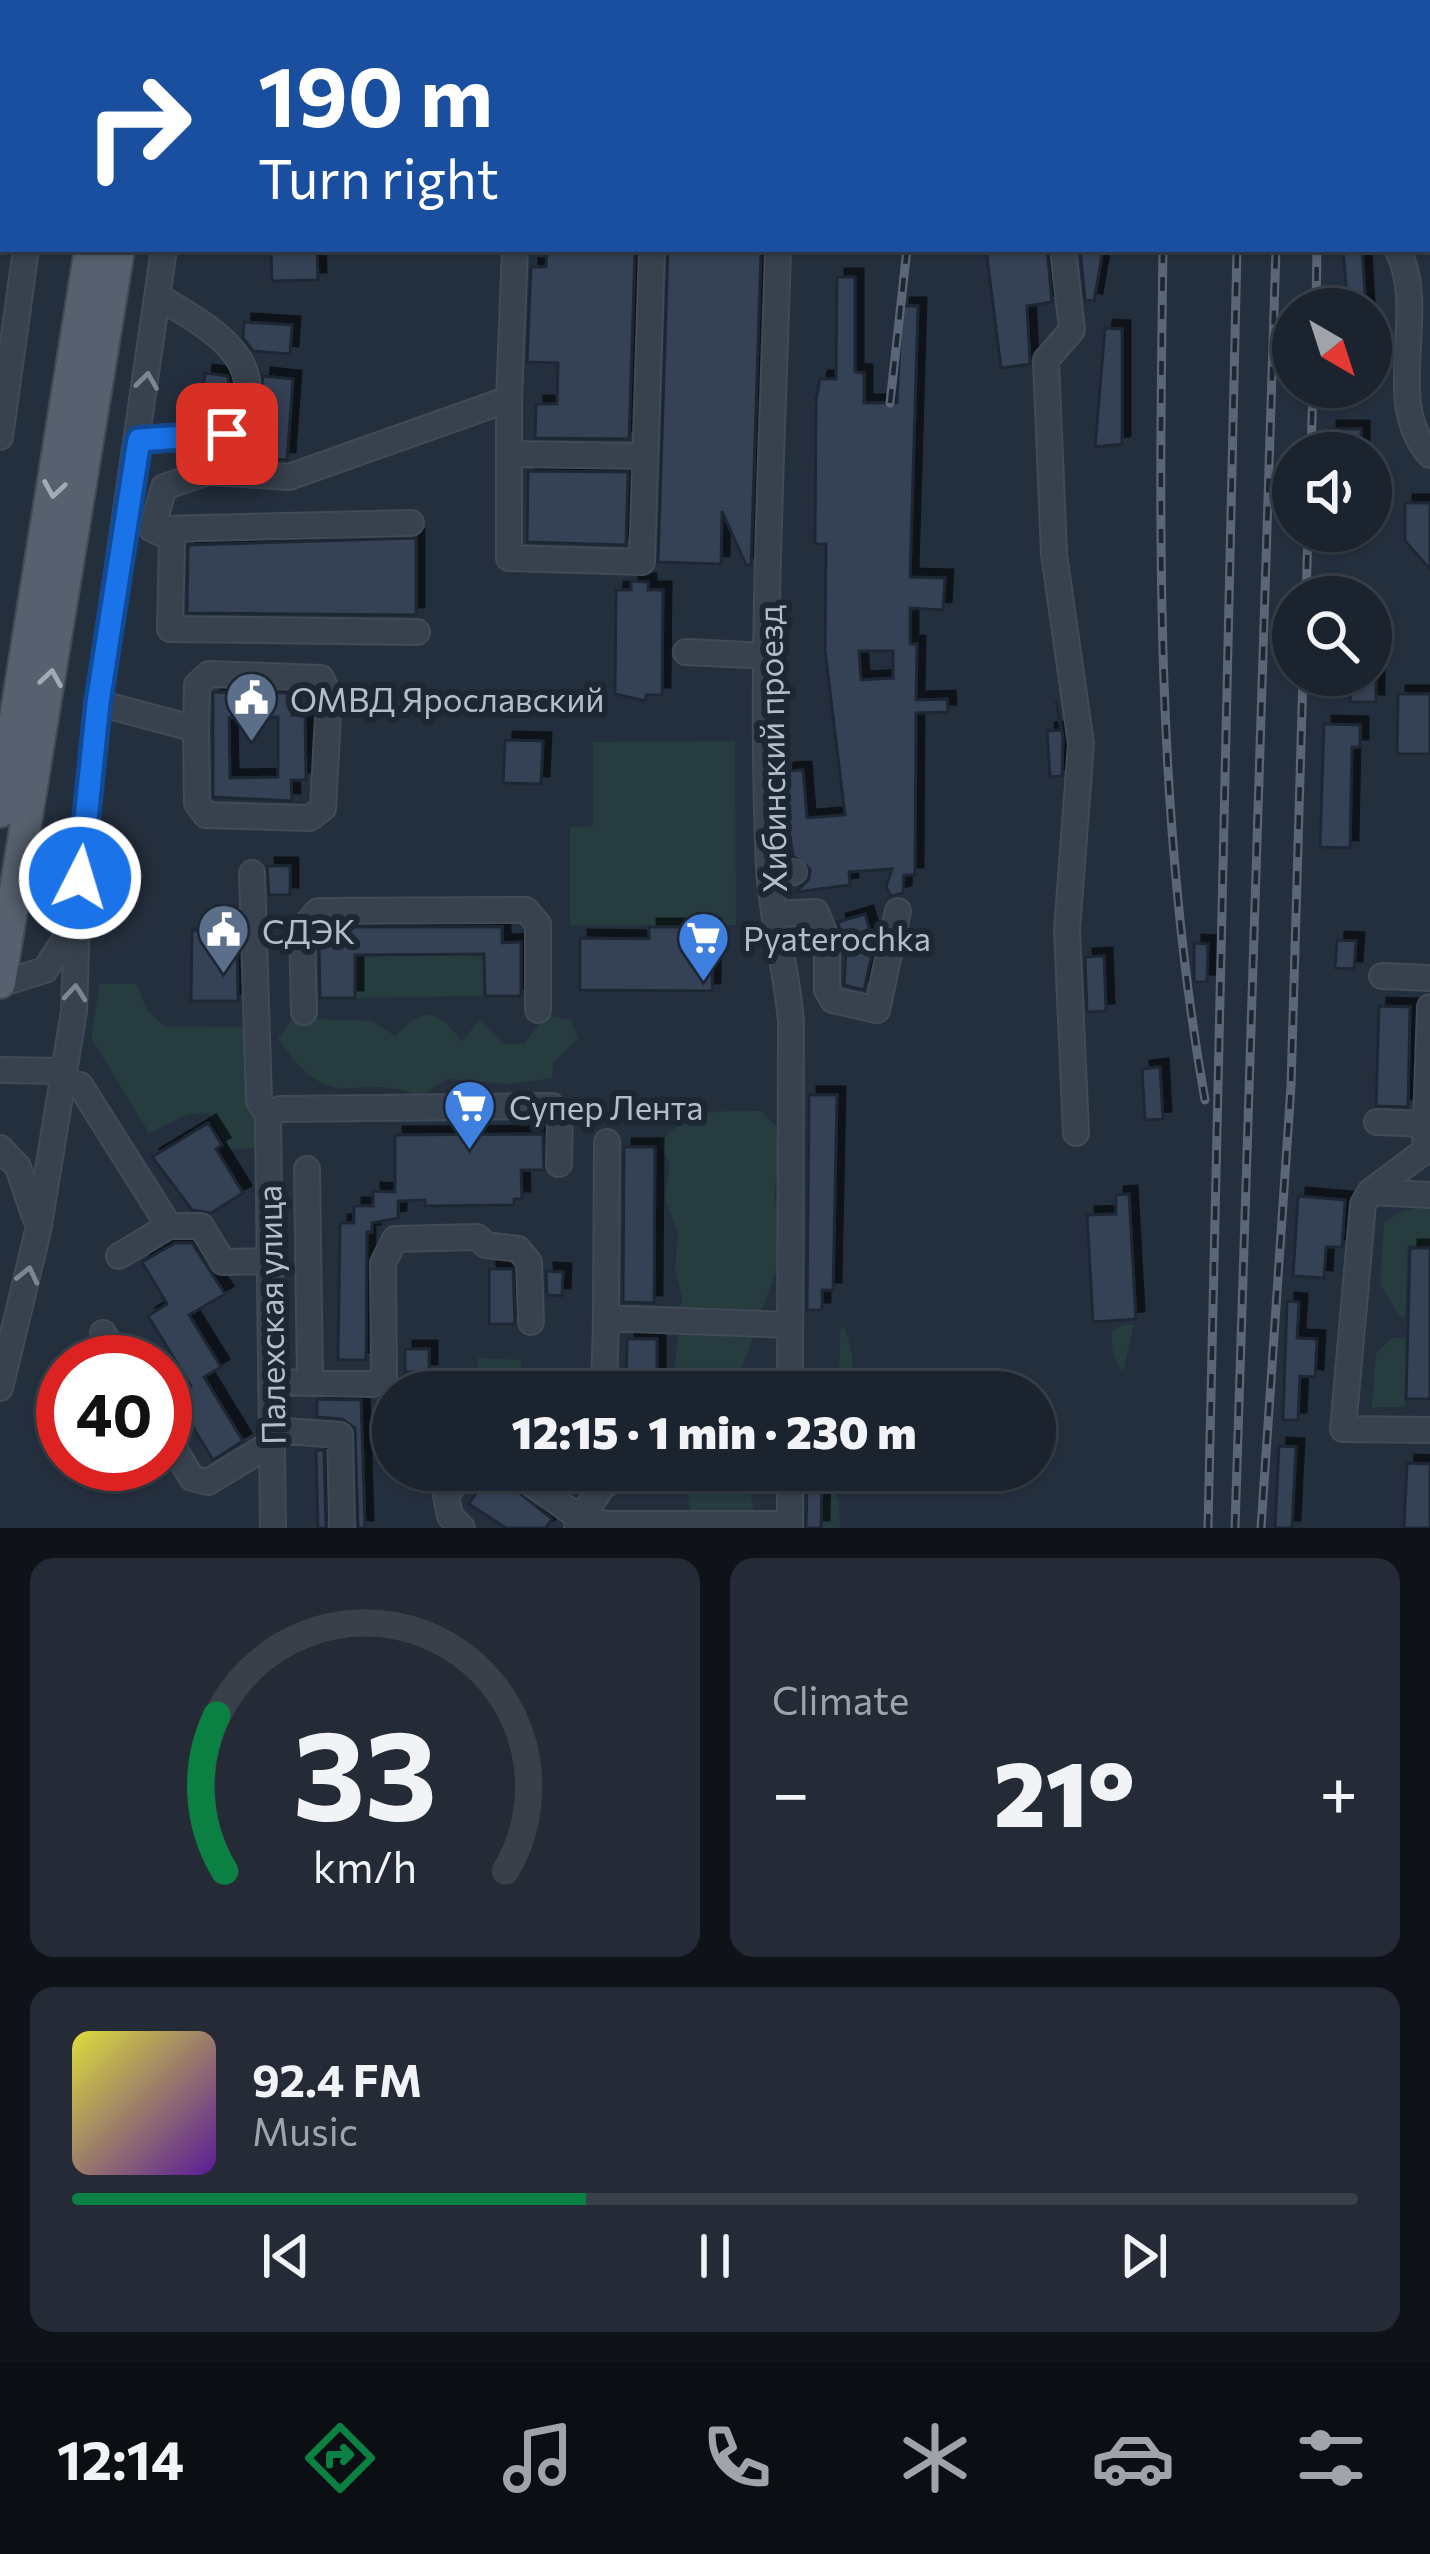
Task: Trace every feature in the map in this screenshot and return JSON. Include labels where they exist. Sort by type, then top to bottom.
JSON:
[{"type":"main road","points":[[0,984],[12,798],[90,252]]},
{"type":"main road","points":[[12,798],[113,302],[119,252]]},
{"type":"street","points":[[0,436],[26,252]]},
{"type":"street","points":[[113,302],[129,252]]},
{"type":"street","points":[[0,1388],[38,1231],[74,1011],[77,914],[98,703],[139,529],[139,440],[164,252]]},
{"type":"street","points":[[515,252],[509,559],[642,562],[652,252]]},
{"type":"street","name":"Хибинский проезд","points":[[778,252],[768,656],[782,873],[774,914],[787,961],[791,1022],[790,1371]]},
{"type":"street","points":[[1063,252],[1072,330],[1046,360],[1054,554],[1081,744],[1067,931],[1076,1133]]},
{"type":"street","points":[[1403,252],[1420,385],[1412,428],[1430,455]]},
{"type":"street","points":[[139,440],[227,434],[247,400],[242,360],[207,328],[159,297]]},
{"type":"street","points":[[139,529],[164,487],[208,472],[290,477],[509,399]]},
{"type":"street","points":[[509,454],[645,456]]},
{"type":"street","points":[[139,529],[411,523]]},
{"type":"street","points":[[139,529],[172,538],[170,628],[417,632]]},
{"type":"street","points":[[686,652],[768,656]]},
{"type":"street","points":[[209,674],[321,678],[329,696],[323,808],[310,818],[206,814],[197,803],[196,729],[197,686],[209,674]]},
{"type":"street","points":[[98,703],[196,729]]},
{"type":"street","name":"Палехская улица","points":[[252,873],[259,1101],[274,1112],[268,1215],[273,1528]]},
{"type":"street","points":[[304,1012],[302,928],[318,911],[526,910],[538,924],[538,1010]]},
{"type":"street","points":[[774,914],[816,912],[827,940],[827,990],[833,1000],[877,1010],[898,911]]},
{"type":"street","points":[[0,984],[29,979],[44,970],[61,953],[77,914]]},
{"type":"street","points":[[1382,976],[1430,978]]},
{"type":"street","points":[[1430,1006],[1427,1141],[1370,1192],[1363,1204],[1343,1429],[1430,1430]]},
{"type":"street","points":[[0,1070],[62,1077],[80,1085],[170,1226]]},
{"type":"street","points":[[274,1112],[552,1106],[560,1115],[559,1164]]},
{"type":"street","points":[[1377,1122],[1427,1141]]},
{"type":"street","points":[[604,1371],[607,1142]]},
{"type":"street","points":[[0,1148],[31,1193],[38,1231]]},
{"type":"street","points":[[307,1169],[310,1383]]},
{"type":"street","points":[[1370,1192],[1430,1195]]},
{"type":"street","points":[[268,1215],[308,1215]]},
{"type":"street","points":[[119,1256],[170,1226],[201,1226],[223,1262],[269,1261]]},
{"type":"street","points":[[271,1382],[384,1379],[383,1263],[395,1239],[477,1237],[486,1245],[518,1249],[529,1262],[531,1322]]},
{"type":"street","points":[[605,1318],[790,1324]]},
{"type":"street","points":[[192,1478],[208,1482],[272,1436],[340,1435],[342,1528]]},
{"type":"street","points":[[449,1491],[450,1516],[462,1528]]},
{"type":"street","points":[[538,1491],[578,1523],[790,1526],[790,1491]]},
{"type":"street","points":[[578,1523],[600,1491]]},
{"type":"green space","points":[[735,741],[736,925],[570,926],[570,827],[593,826],[593,742]]},
{"type":"green space","points":[[484,954],[485,996],[355,998],[355,955]]},
{"type":"green space","points":[[100,984],[136,984],[148,1011],[164,1026],[250,1027],[255,1148],[229,1150],[208,1113],[189,1114],[149,1133],[91,1038]]},
{"type":"green space","points":[[429,1014],[446,1022],[462,1042],[479,1020],[503,1044],[525,1043],[546,1015],[571,1020],[578,1039],[554,1062],[552,1078],[509,1084],[448,1079],[420,1096],[397,1089],[331,1086],[298,1064],[278,1039],[293,1018],[373,1021],[395,1036],[412,1020]]},
{"type":"green space","points":[[762,1111],[778,1129],[782,1143],[774,1194],[783,1250],[741,1371],[674,1371],[682,1298],[675,1268],[678,1235],[665,1196],[670,1164],[659,1144],[682,1123],[717,1112]]},
{"type":"green space","points":[[1430,1207],[1430,1245],[1408,1245],[1405,1317],[1400,1316],[1380,1285],[1384,1223],[1403,1210]]},
{"type":"green space","points":[[1134,1325],[1123,1371],[1113,1353],[1112,1331]]},
{"type":"green space","points":[[845,1327],[852,1371],[839,1371],[840,1329]]},
{"type":"green space","points":[[1392,1338],[1406,1338],[1405,1407],[1372,1407],[1376,1353]]},
{"type":"green space","points":[[478,1358],[521,1360],[521,1371],[477,1371]]},
{"type":"green space","points":[[687,1491],[750,1491],[757,1528],[693,1528]]},
{"type":"green space","points":[[824,1491],[833,1491],[839,1500],[840,1528],[823,1528]]},
{"type":"building","points":[[271,252],[317,252],[318,280],[272,281]]},
{"type":"building","points":[[547,252],[635,252],[629,439],[535,438],[536,404],[557,404],[558,363],[527,362],[531,267],[546,267]]},
{"type":"building","points":[[668,252],[761,252],[751,565],[746,565],[722,511],[721,564],[658,562]]},
{"type":"building","points":[[986,252],[1047,252],[1052,302],[1027,306],[1030,364],[1001,368]]},
{"type":"building","points":[[1080,252],[1102,252],[1094,301],[1085,300]]},
{"type":"building","points":[[1343,252],[1362,252],[1365,288],[1346,288]]},
{"type":"building","points":[[837,277],[855,277],[855,372],[864,373],[864,403],[897,403],[902,306],[918,306],[910,577],[945,578],[943,610],[910,608],[910,644],[917,644],[916,700],[947,699],[948,712],[916,713],[915,875],[904,875],[903,893],[891,896],[886,887],[892,869],[849,872],[850,885],[796,892],[809,879],[810,869],[793,856],[783,795],[786,771],[803,770],[807,818],[845,815],[825,650],[826,544],[815,544],[816,401],[820,379],[836,379]],"holes":[[[859,651],[893,651],[893,678],[861,680]]]},
{"type":"building","points":[[244,322],[292,325],[290,354],[253,351],[243,338]]},
{"type":"building","points":[[1105,328],[1122,329],[1122,444],[1095,447]]},
{"type":"building","points":[[205,373],[228,376],[230,397],[222,412],[201,409]]},
{"type":"building","points":[[263,376],[293,379],[287,460],[239,457],[243,440],[256,441]]},
{"type":"building","points":[[1329,429],[1361,429],[1361,432]]},
{"type":"building","points":[[528,471],[628,472],[626,545],[527,542]]},
{"type":"building","points":[[1405,503],[1430,503],[1430,569],[1405,541]]},
{"type":"building","points":[[416,538],[416,615],[187,613],[188,545]]},
{"type":"building","points":[[631,581],[648,582],[648,590],[663,590],[662,695],[646,695],[646,701],[615,694],[616,590],[631,590]]},
{"type":"building","points":[[213,692],[292,693],[292,715],[305,715],[306,780],[291,780],[292,801],[213,797]],"holes":[[[278,717],[278,777],[230,778],[229,718]]]},
{"type":"building","points":[[1398,694],[1430,694],[1430,754],[1397,754]]},
{"type":"building","points":[[1350,696],[1376,696],[1376,702],[1350,702]]},
{"type":"building","points":[[1056,701],[1063,737],[1062,776],[1050,777],[1047,731],[1061,730]]},
{"type":"building","points":[[1324,724],[1360,725],[1360,747],[1352,747],[1350,848],[1320,847]]},
{"type":"building","points":[[505,740],[543,741],[541,784],[503,783]]},
{"type":"building","points":[[267,866],[290,866],[290,895],[269,895]]},
{"type":"building","points":[[865,914],[874,944],[864,990],[844,985],[846,953],[838,922]]},
{"type":"building","points":[[334,927],[502,927],[502,943],[521,942],[521,996],[485,996],[484,954],[355,955],[355,998],[320,998],[319,945],[334,945]]},
{"type":"building","points":[[649,927],[713,927],[712,991],[580,990],[580,938],[649,939]]},
{"type":"building","points":[[192,930],[237,931],[238,1001],[191,1001]]},
{"type":"building","points":[[1337,940],[1356,941],[1354,969],[1335,968]]},
{"type":"building","points":[[1194,943],[1208,944],[1207,982],[1194,982]]},
{"type":"building","points":[[1104,956],[1106,1011],[1087,1012],[1085,957]]},
{"type":"building","points":[[1379,1006],[1410,1007],[1408,1107],[1376,1106]]},
{"type":"building","points":[[1160,1067],[1163,1119],[1145,1120],[1142,1069]]},
{"type":"building","points":[[809,1095],[837,1095],[833,1290],[822,1290],[822,1310],[807,1310]]},
{"type":"building","points":[[208,1123],[222,1145],[216,1149],[243,1193],[211,1213],[192,1210],[152,1157]]},
{"type":"building","points":[[543,1134],[544,1170],[521,1170],[522,1199],[514,1199],[514,1205],[425,1206],[425,1200],[398,1201],[398,1218],[372,1223],[372,1232],[367,1232],[366,1360],[338,1360],[340,1223],[354,1223],[354,1206],[373,1206],[373,1191],[395,1192],[395,1135]]},
{"type":"building","points":[[624,1147],[655,1147],[654,1303],[623,1302]]},
{"type":"building","points":[[1129,1194],[1136,1319],[1093,1322],[1087,1215],[1116,1214],[1116,1195]]},
{"type":"building","points":[[1298,1196],[1345,1200],[1342,1247],[1326,1247],[1324,1278],[1293,1276]]},
{"type":"building","points":[[175,1243],[192,1243],[225,1294],[189,1315],[221,1367],[204,1377],[243,1441],[213,1460],[192,1426],[192,1335],[160,1335],[148,1316],[167,1304],[142,1262]]},
{"type":"building","points":[[1410,1248],[1430,1248],[1430,1399],[1406,1399]]},
{"type":"building","points":[[489,1269],[513,1269],[515,1324],[489,1324]]},
{"type":"building","points":[[546,1271],[563,1272],[562,1296],[547,1295]]},
{"type":"building","points":[[1287,1301],[1299,1302],[1297,1338],[1317,1339],[1315,1377],[1300,1376],[1298,1420],[1283,1420]]},
{"type":"building","points":[[627,1339],[657,1339],[657,1371],[626,1371]]},
{"type":"building","points":[[405,1349],[429,1349],[429,1371],[405,1371]]},
{"type":"building","points":[[317,1399],[361,1400],[365,1528],[358,1528],[355,1428],[342,1419],[317,1417]]},
{"type":"building","points":[[1279,1446],[1296,1447],[1292,1528],[1275,1528]]},
{"type":"building","points":[[316,1450],[324,1450],[326,1528],[318,1528]]},
{"type":"building","points":[[1407,1463],[1430,1464],[1430,1528],[1404,1528]]},
{"type":"building","points":[[477,1491],[517,1491],[552,1519],[546,1528],[506,1528],[469,1504]]},
{"type":"building","points":[[807,1491],[822,1491],[821,1528],[806,1528]]},
{"type":"railway","points":[[890,403],[907,252]]},
{"type":"railway","points":[[1163,252],[1161,569],[1169,782],[1177,888],[1205,1100]]},
{"type":"railway","points":[[1208,1528],[1237,252]]},
{"type":"railway","points":[[1235,1528],[1276,252]]},
{"type":"railway","points":[[1316,288],[1317,252]]},
{"type":"railway","points":[[1312,408],[1312,432]]},
{"type":"railway","points":[[1307,552],[1307,576]]},
{"type":"railway","points":[[1261,1528],[1291,1086],[1302,696]]},
{"type":"place","name":"ОМВД Ярославский","points":[[251,744]]},
{"type":"place","name":"СДЭК","points":[[223,976]]},
{"type":"place","name":"Pyaterochka","points":[[704,983]]},
{"type":"place","name":"Супер Лента","points":[[470,1152]]},
{"type":"route","points":[[80,878],[98,703],[139,440],[227,434]]}]
